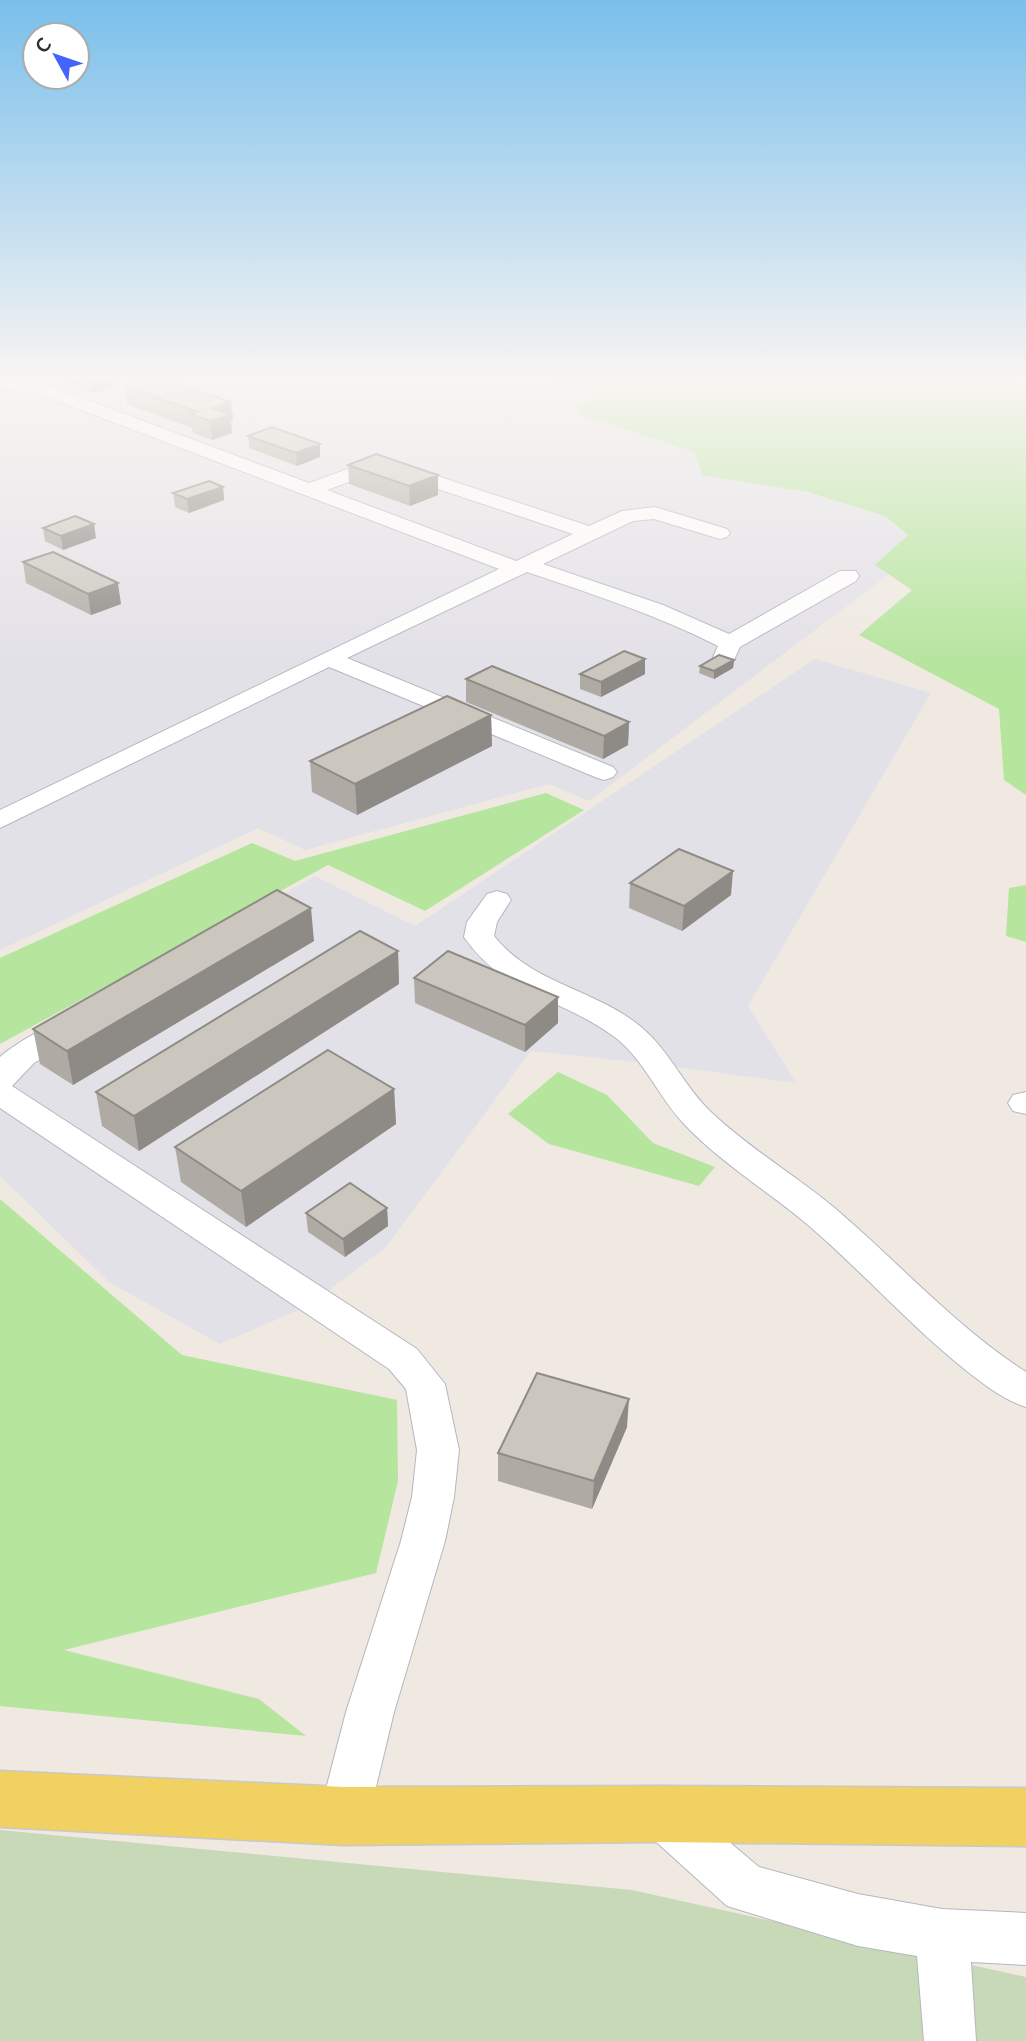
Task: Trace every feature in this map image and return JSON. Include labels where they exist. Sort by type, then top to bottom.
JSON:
[{"type":"main road","points":[[0,1799],[345,1816],[660,1814],[1026,1817]]},
{"type":"lane","points":[[264,473],[523,567],[606,592],[728,650],[784,610],[848,576]]},
{"type":"lane","points":[[309,490],[353,473]]},
{"type":"lane","points":[[411,473],[590,533]]},
{"type":"lane","points":[[0,820],[328,658],[629,515],[655,513],[719,533]]},
{"type":"lane","points":[[328,658],[604,772]]},
{"type":"lane","points":[[497,900],[482,922],[478,937],[489,953],[513,973],[601,1014],[631,1034],[699,1119],[822,1217],[877,1266],[924,1314],[970,1352],[1026,1392]]},
{"type":"lane","points":[[0,1079],[4,1071],[15,1062],[98,1013]]},
{"type":"lane","points":[[0,1093],[403,1359],[425,1384],[438,1450],[433,1497],[423,1541],[370,1712],[345,1816]]},
{"type":"lane","points":[[660,1814],[745,1888],[858,1920],[942,1935],[1026,1939]]},
{"type":"lane","points":[[942,1935],[950,2037]]},
{"type":"shaded area","points":[[0,473],[906,473],[924,548],[589,801],[549,784],[305,850],[258,828],[0,950]]},
{"type":"shaded area","points":[[815,659],[931,693],[748,1006],[796,1083],[531,1051],[386,1247],[306,1307],[220,1344],[109,1282],[0,1176],[0,1053],[315,876],[415,926]]},
{"type":"green space","points":[[1026,473],[1026,795],[1004,780],[999,709],[859,635],[912,590],[875,565],[908,535],[885,516],[808,492],[702,475]]},
{"type":"green space","points":[[546,793],[584,810],[425,911],[328,865],[0,1044],[0,958],[252,843],[295,861]]},
{"type":"green space","points":[[1026,885],[1026,942],[1006,936],[1009,888]]},
{"type":"green space","points":[[558,1072],[607,1095],[653,1143],[715,1167],[699,1186],[549,1144],[508,1114]]},
{"type":"green space","points":[[0,1199],[182,1355],[397,1400],[398,1481],[376,1573],[64,1650],[259,1699],[306,1736],[0,1706]]},
{"type":"green space","points":[[0,1830],[632,1890],[1026,1977],[1026,2041],[0,2041]]},
{"type":"building","points":[[372,473],[438,475],[409,486]]},
{"type":"building","points":[[209,481],[223,487],[187,499],[173,493]]},
{"type":"building","points":[[75,516],[94,524],[61,536],[43,528]]},
{"type":"building","points":[[53,552],[118,583],[88,594],[23,562]]},
{"type":"building","points":[[624,651],[645,659],[601,682],[580,674]]},
{"type":"building","points":[[719,655],[734,660],[714,671],[700,666]]},
{"type":"building","points":[[492,666],[629,722],[604,736],[466,679]]},
{"type":"building","points":[[447,696],[491,715],[355,784],[310,761]]},
{"type":"building","points":[[679,849],[733,871],[684,906],[630,883]]},
{"type":"building","points":[[277,890],[311,908],[67,1051],[33,1029]]},
{"type":"building","points":[[360,931],[398,951],[134,1116],[96,1092]]},
{"type":"building","points":[[448,951],[558,997],[525,1025],[414,978]]},
{"type":"building","points":[[328,1050],[394,1089],[241,1191],[175,1147]]},
{"type":"building","points":[[350,1183],[387,1208],[343,1239],[306,1213]]},
{"type":"building","points":[[537,1373],[629,1399],[594,1481],[498,1453]]}]
